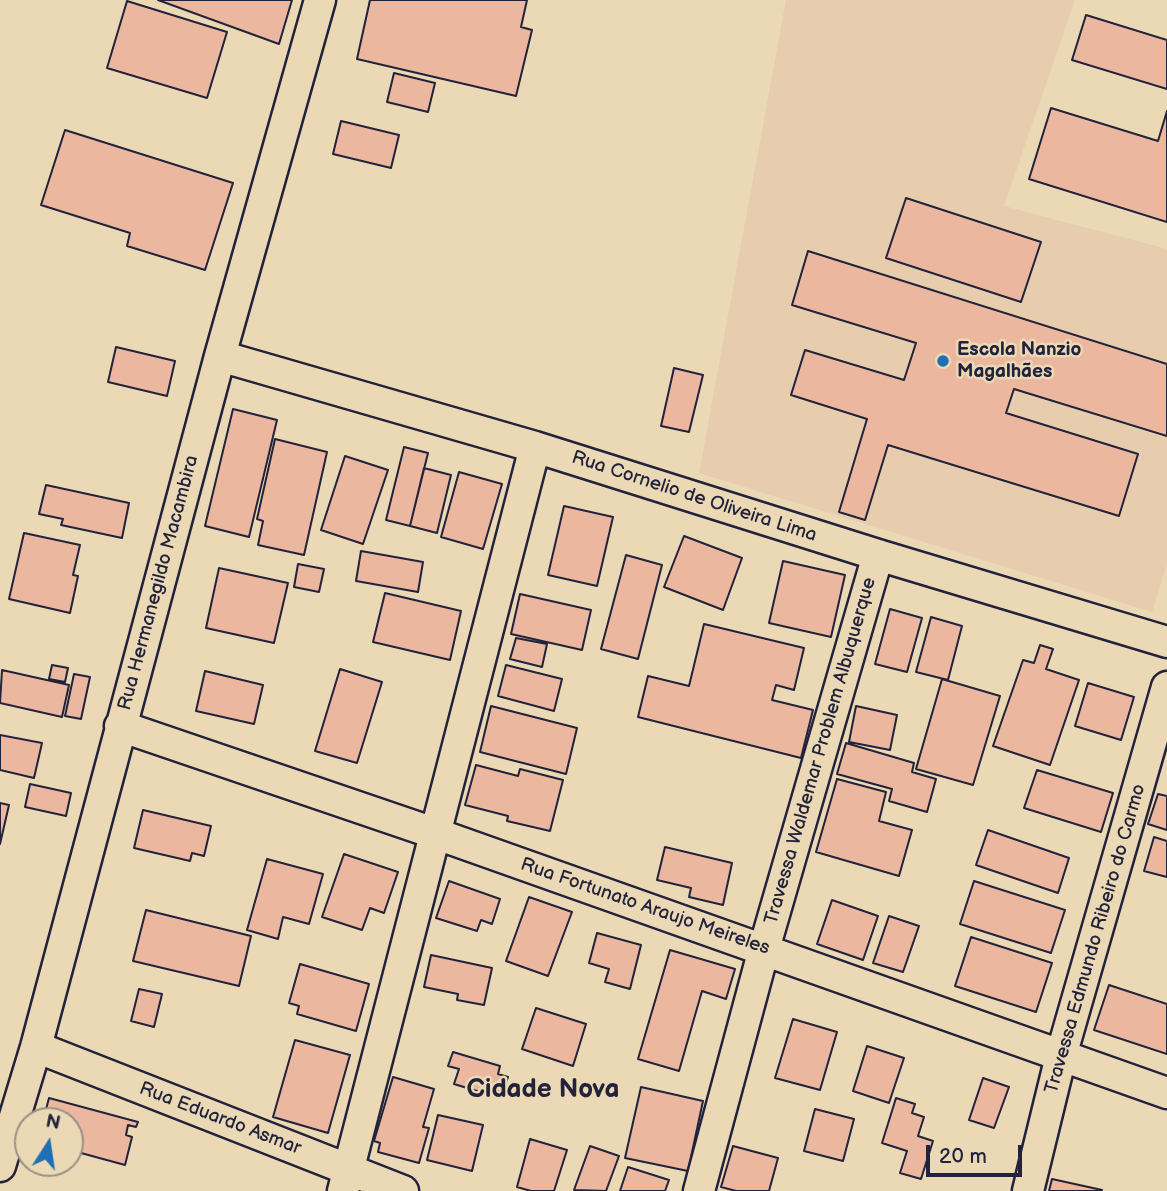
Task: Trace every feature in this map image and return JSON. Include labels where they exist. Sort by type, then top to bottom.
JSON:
[{"type":"street","name":"Rua Hermanegildo Macambira","points":[[0,1166],[36,1047],[220,356],[320,0]]},
{"type":"street","name":"Rua Cornelio de Oliveira Lima","points":[[220,356],[535,447],[1167,642]]},
{"type":"street","points":[[346,1180],[535,447]]},
{"type":"street","name":"Travessa Waldemar Problem Albuquerque","points":[[699,1191],[764,950],[878,555]]},
{"type":"street","name":"Travessa Edmundo Ribeiro do Carmo","points":[[1028,1191],[1061,1056],[1167,687]]},
{"type":"street","name":"Rua Fortunato Araujo Meireles","points":[[120,726],[434,833],[1167,1093]]},
{"type":"street","name":"Rua Eduardo Asmar","points":[[36,1047],[346,1180],[404,1191]]},
{"type":"shaded area","name":"Escola Nanzio Magalhães","points":[[786,0],[1075,0],[1004,206],[1167,249],[1167,563],[1152,612],[699,473]]},
{"type":"building","points":[[158,0],[292,0],[279,44]]},
{"type":"building","points":[[370,0],[527,0],[521,27],[532,30],[516,96],[357,59]]},
{"type":"building","points":[[127,1],[227,32],[207,98],[107,68]]},
{"type":"building","points":[[1086,15],[1167,40],[1167,89],[1072,60]]},
{"type":"building","points":[[394,73],[435,83],[428,112],[387,102]]},
{"type":"building","points":[[1051,108],[1158,141],[1167,111],[1167,222],[1029,179]]},
{"type":"building","points":[[341,121],[399,135],[391,168],[333,154]]},
{"type":"building","points":[[65,130],[233,183],[205,270],[127,246],[130,233],[41,205]]},
{"type":"building","points":[[906,198],[1041,242],[1021,302],[886,258]]},
{"type":"building","points":[[808,251],[1167,364],[1167,436],[1014,389],[1006,413],[1138,454],[1119,516],[888,445],[865,520],[839,512],[867,419],[791,395],[805,350],[904,380],[916,343],[792,305]]},
{"type":"building","points":[[116,347],[175,361],[167,396],[108,382]]},
{"type":"building","points":[[674,368],[703,375],[689,432],[661,426]]},
{"type":"building","points":[[233,409],[277,420],[249,537],[205,526]]},
{"type":"building","points":[[275,439],[327,452],[304,555],[258,545],[263,521],[257,519]]},
{"type":"building","points":[[404,447],[428,453],[410,526],[386,520]]},
{"type":"building","points":[[345,456],[388,470],[363,544],[321,530]]},
{"type":"building","points":[[424,468],[451,475],[437,533],[410,526]]},
{"type":"building","points":[[459,472],[502,484],[483,549],[441,537]]},
{"type":"building","points":[[46,485],[129,503],[122,538],[61,525],[63,519],[39,514]]},
{"type":"building","points":[[564,506],[613,517],[597,586],[548,575]]},
{"type":"building","points":[[24,533],[80,545],[73,575],[78,576],[70,613],[9,599]]},
{"type":"building","points":[[684,536],[742,558],[723,610],[664,587]]},
{"type":"building","points":[[361,551],[423,562],[418,592],[356,581]]},
{"type":"building","points":[[626,555],[662,565],[638,659],[601,649]]},
{"type":"building","points":[[783,561],[845,575],[831,637],[769,623]]},
{"type":"building","points":[[298,564],[324,569],[319,592],[294,587]]},
{"type":"building","points":[[219,568],[288,583],[274,643],[206,628]]},
{"type":"building","points":[[385,593],[461,611],[450,660],[373,642]]},
{"type":"building","points":[[520,594],[591,610],[582,650],[511,634]]},
{"type":"building","points":[[890,609],[922,618],[907,672],[875,664]]},
{"type":"building","points":[[931,617],[962,626],[948,680],[916,672]]},
{"type":"building","points":[[704,624],[804,648],[794,690],[776,685],[772,700],[813,710],[801,758],[638,717],[648,676],[689,686]]},
{"type":"building","points":[[516,638],[547,644],[542,667],[510,659]]},
{"type":"building","points":[[1040,645],[1053,649],[1046,669],[1079,680],[1050,765],[993,746],[1023,660],[1034,663]]},
{"type":"building","points":[[52,665],[68,668],[65,682],[49,679]]},
{"type":"building","points":[[506,665],[562,679],[554,711],[498,696]]},
{"type":"building","points":[[340,669],[382,682],[357,763],[315,751]]},
{"type":"building","points":[[2,670],[69,685],[62,717],[0,703]]},
{"type":"building","points":[[205,671],[263,685],[254,724],[196,711]]},
{"type":"building","points":[[74,674],[90,677],[81,719],[65,716]]},
{"type":"building","points":[[942,679],[1000,696],[973,785],[916,769]]},
{"type":"building","points":[[1088,683],[1134,697],[1121,740],[1075,726]]},
{"type":"building","points":[[491,706],[577,728],[566,774],[480,752]]},
{"type":"building","points":[[856,706],[897,715],[890,750],[849,742]]},
{"type":"building","points":[[0,735],[42,743],[34,778],[0,770]]},
{"type":"building","points":[[846,743],[914,763],[912,772],[936,779],[927,812],[889,801],[892,789],[837,774]]},
{"type":"building","points":[[476,765],[518,776],[520,769],[563,780],[550,831],[507,821],[508,816],[465,805]]},
{"type":"building","points":[[1037,770],[1113,793],[1101,832],[1024,808]]},
{"type":"building","points":[[837,779],[886,792],[879,821],[912,830],[899,876],[816,852]]},
{"type":"building","points":[[30,784],[71,793],[66,816],[25,807]]},
{"type":"building","points":[[1158,794],[1167,796],[1167,830],[1148,824]]},
{"type":"building","points":[[0,803],[9,805],[0,844]]},
{"type":"building","points":[[143,810],[211,826],[204,856],[192,853],[190,861],[134,848]]},
{"type":"building","points":[[988,830],[1069,858],[1058,893],[976,865]]},
{"type":"building","points":[[1154,837],[1167,841],[1167,877],[1144,871]]},
{"type":"building","points":[[665,847],[732,863],[723,905],[689,897],[691,888],[657,880]]},
{"type":"building","points":[[344,854],[398,872],[384,913],[370,908],[362,930],[322,917]]},
{"type":"building","points":[[267,859],[323,874],[309,924],[283,917],[278,939],[247,930]]},
{"type":"building","points":[[449,881],[500,899],[492,924],[481,920],[477,931],[436,918]]},
{"type":"building","points":[[974,881],[1065,910],[1051,953],[960,924]]},
{"type":"building","points":[[529,897],[572,912],[548,976],[506,961]]},
{"type":"building","points":[[832,900],[878,916],[863,960],[817,944]]},
{"type":"building","points":[[146,910],[251,936],[239,986],[133,961]]},
{"type":"building","points":[[889,916],[919,926],[903,972],[873,963]]},
{"type":"building","points":[[597,933],[641,945],[630,989],[605,982],[609,969],[589,963]]},
{"type":"building","points":[[971,937],[1052,963],[1036,1012],[955,986]]},
{"type":"building","points":[[670,950],[735,969],[726,999],[702,991],[679,1071],[638,1059]]},
{"type":"building","points":[[431,955],[492,968],[484,1005],[457,1000],[458,994],[424,987]]},
{"type":"building","points":[[300,964],[369,984],[356,1031],[297,1014],[299,1006],[289,1003]]},
{"type":"building","points":[[1109,985],[1167,1004],[1167,1054],[1094,1030]]},
{"type":"building","points":[[139,989],[162,994],[154,1027],[131,1021]]},
{"type":"building","points":[[536,1008],[586,1024],[573,1066],[522,1049]]},
{"type":"building","points":[[793,1019],[837,1032],[820,1090],[775,1078]]},
{"type":"building","points":[[295,1040],[350,1055],[328,1133],[273,1117]]},
{"type":"building","points":[[867,1046],[904,1058],[889,1103],[853,1091]]},
{"type":"building","points":[[453,1052],[500,1066],[498,1074],[508,1077],[503,1092],[493,1089],[490,1095],[454,1084],[459,1069],[448,1066]]},
{"type":"building","points":[[393,1077],[434,1089],[423,1127],[429,1128],[419,1163],[378,1152],[380,1143],[374,1141]]},
{"type":"building","points":[[983,1078],[1009,1087],[994,1128],[969,1120]]},
{"type":"building","points":[[641,1087],[703,1101],[688,1171],[625,1158]]},
{"type":"building","points":[[49,1098],[82,1107],[47,1107]]},
{"type":"building","points":[[896,1098],[915,1104],[912,1113],[924,1117],[918,1136],[933,1141],[921,1179],[900,1173],[907,1151],[882,1143]]},
{"type":"building","points":[[84,1107],[138,1122],[136,1127],[128,1125],[126,1135],[132,1137],[125,1165],[84,1154]]},
{"type":"building","points":[[815,1109],[854,1119],[843,1161],[804,1151]]},
{"type":"building","points":[[438,1115],[483,1125],[472,1171],[427,1160]]},
{"type":"building","points":[[530,1139],[567,1150],[554,1191],[531,1191],[517,1187]]},
{"type":"building","points":[[590,1146],[619,1156],[606,1191],[574,1190]]},
{"type":"building","points":[[733,1146],[778,1158],[769,1191],[736,1191],[721,1187]]},
{"type":"building","points":[[628,1167],[669,1180],[665,1191],[620,1191]]},
{"type":"building","points":[[1052,1179],[1102,1190],[1049,1191]]},
{"type":"place","name":"Escola Nanzio Magalhães","points":[[943,361]]},
{"type":"district","name":"Cidade Nova","points":[[543,1090]]}]
